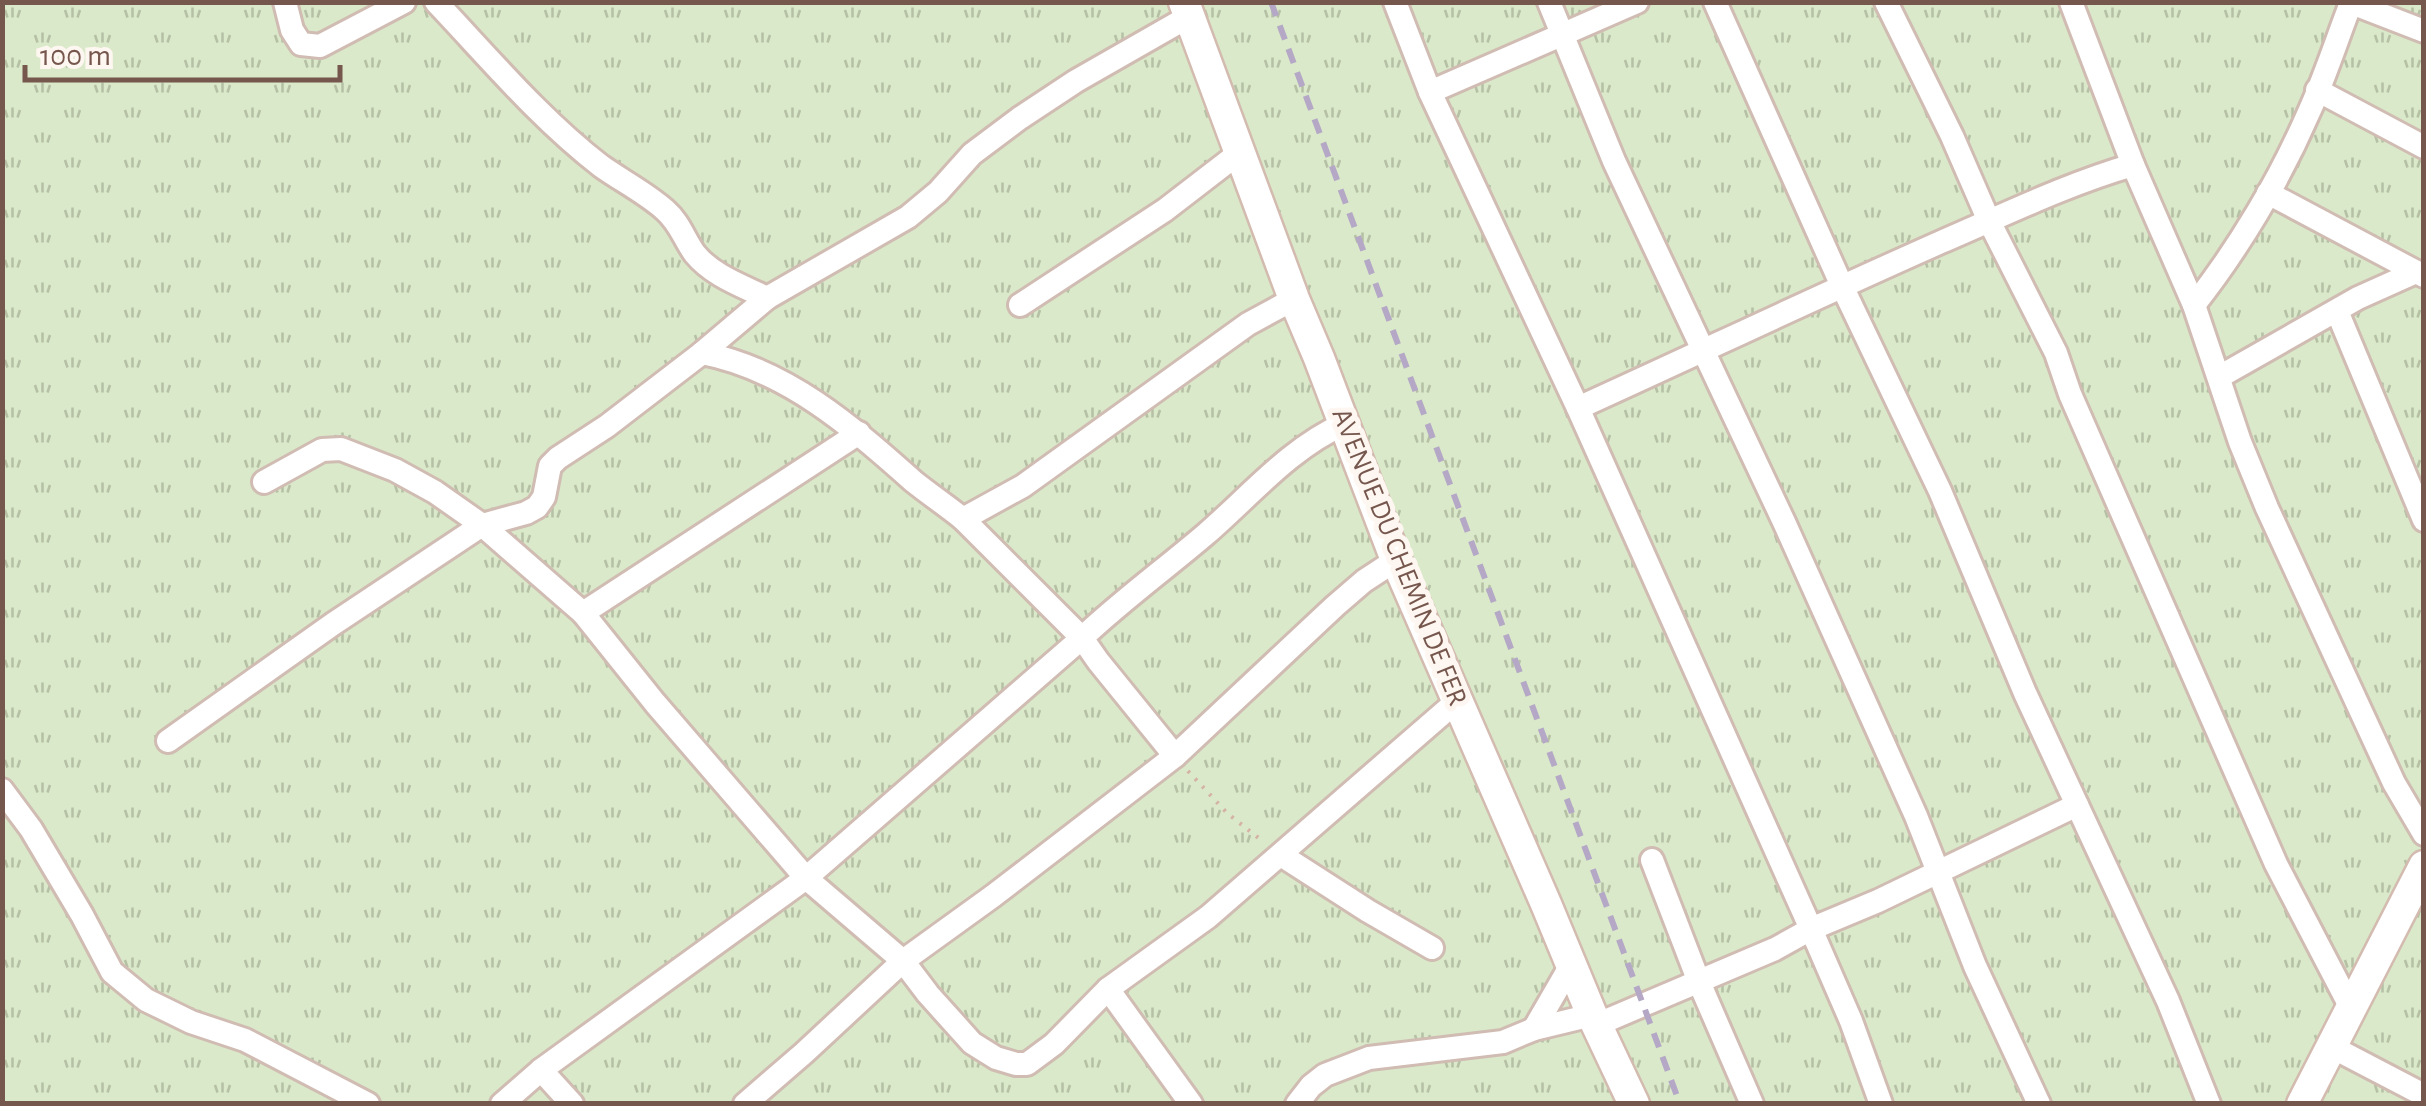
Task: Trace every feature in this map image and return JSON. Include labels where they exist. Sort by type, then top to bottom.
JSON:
[{"type":"street","points":[[285,2],[292,30],[301,44],[320,46],[404,2]]},
{"type":"street","points":[[436,2],[534,106],[601,166],[670,214],[704,264],[768,298]]},
{"type":"street","points":[[1394,2],[1430,92],[1578,408],[1811,929],[1881,1104]]},
{"type":"street","points":[[1549,2],[1614,161],[1916,816],[1976,966],[2039,1104]]},
{"type":"street","points":[[1430,92],[1637,2]]},
{"type":"street","points":[[1715,2],[1842,286],[1940,491],[2025,693],[2168,1000],[2209,1104]]},
{"type":"street","points":[[1886,2],[2056,353],[2070,394],[2276,864],[2350,1006]]},
{"type":"street","points":[[2071,2],[2133,165],[2194,305],[2266,508],[2394,783],[2424,834]]},
{"type":"street","points":[[2194,305],[2268,193],[2309,112],[2350,3],[2424,32]]},
{"type":"street","points":[[168,741],[482,525],[537,507],[544,497],[550,466],[558,458],[608,426],[768,298],[908,218],[972,154],[1020,118],[1186,10]]},
{"type":"street","name":"AVENUE DU CHEMIN DE FER","points":[[1186,10],[1396,560],[1634,1104]]},
{"type":"street","points":[[2317,90],[2424,147]]},
{"type":"street","points":[[1020,304],[1165,210],[1239,154]]},
{"type":"street","points":[[1578,408],[1989,221],[2096,176],[2133,165]]},
{"type":"street","points":[[2268,193],[2420,274]]},
{"type":"street","points":[[2219,377],[2358,298],[2420,274]]},
{"type":"street","points":[[963,519],[1024,486],[1248,324],[1294,300]]},
{"type":"street","points":[[2337,311],[2424,520]]},
{"type":"street","points":[[702,353],[722,357],[813,399],[963,519],[1082,638],[1175,756]]},
{"type":"street","points":[[502,1104],[541,1070],[806,878],[1210,531],[1294,454],[1344,424]]},
{"type":"street","points":[[583,613],[859,433]]},
{"type":"street","points":[[264,482],[322,450],[341,449],[395,470],[482,525],[583,613],[806,878],[903,961],[972,1043],[996,1058],[1016,1064],[1027,1064],[1054,1044],[1108,989],[1208,918],[1457,701]]},
{"type":"street","points":[[745,1104],[903,961],[1175,756],[1364,580],[1396,560]]},
{"type":"street","points":[[2,790],[31,829],[112,972],[146,1000],[191,1022],[245,1040],[368,1104]]},
{"type":"street","points":[[1297,1104],[1325,1075],[1369,1058],[1502,1042],[1534,1029],[1594,1020],[1700,982],[2077,805]]},
{"type":"street","points":[[1280,855],[1432,948]]},
{"type":"street","points":[[1652,860],[1752,1104]]},
{"type":"street","points":[[2302,1104],[2350,1006],[2420,883]]},
{"type":"street","points":[[1534,1029],[1571,965]]},
{"type":"street","points":[[1108,989],[1191,1104]]},
{"type":"street","points":[[2330,1046],[2424,1095]]},
{"type":"street","points":[[541,1070],[572,1104]]},
{"type":"street","points":[[315,1077],[321,1104]]},
{"type":"path","points":[[1175,756],[1227,813],[1280,855]]},
{"type":"green space","points":[[3,3],[2423,3],[2423,1103],[3,1103]]},
{"type":"railway","points":[[1271,2],[1680,1104]]}]
